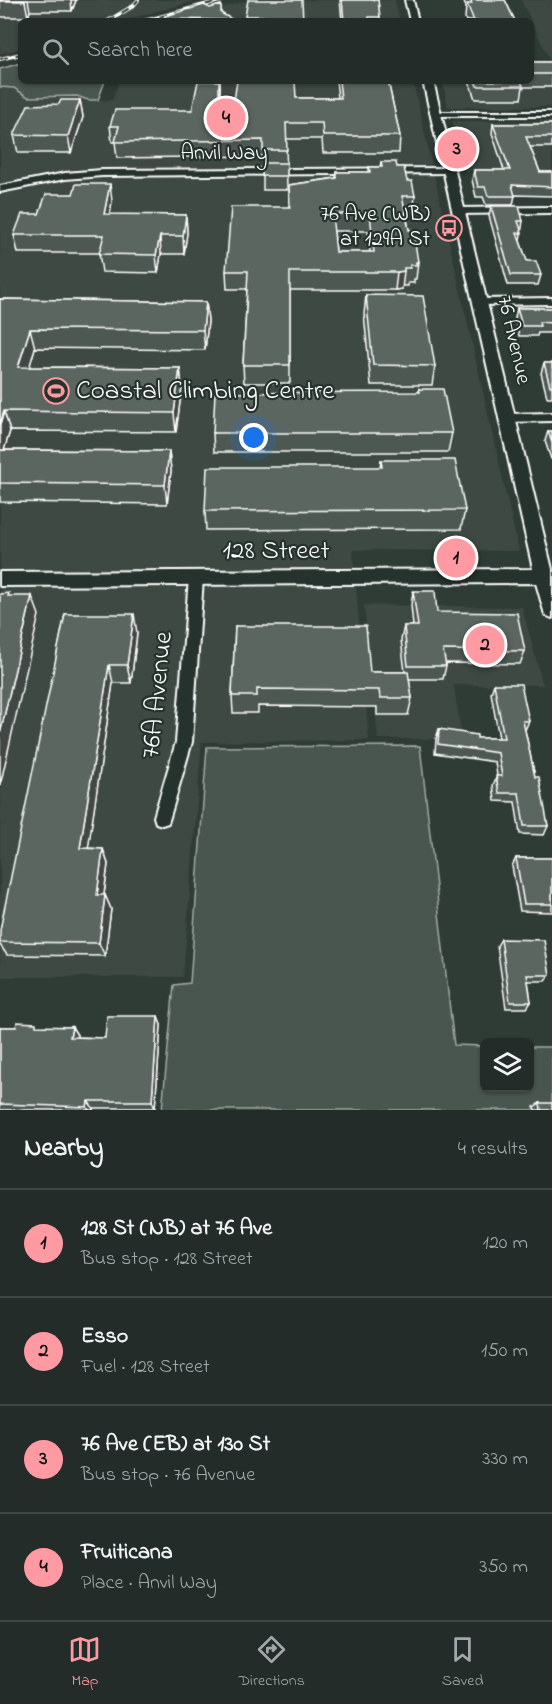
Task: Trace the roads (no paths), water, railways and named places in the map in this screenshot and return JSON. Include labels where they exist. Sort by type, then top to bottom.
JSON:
[{"type":"main road","points":[[408,0],[413,18]]},
{"type":"main road","name":"76 Avenue","points":[[429,84],[507,418],[548,576],[552,610]]},
{"type":"main road","name":"128 Street","points":[[0,579],[548,576]]},
{"type":"street","points":[[435,114],[552,114]]},
{"type":"street","name":"Anvil Way","points":[[0,189],[65,176],[102,173],[449,171]]},
{"type":"street","points":[[458,211],[552,210]]},
{"type":"street","points":[[479,302],[552,301]]},
{"type":"street","points":[[507,418],[552,417]]},
{"type":"street","name":"76A Avenue","points":[[162,817],[184,742],[196,578]]},
{"type":"railway","points":[[113,18],[133,6],[138,0]]},
{"type":"railway","points":[[155,18],[223,0]]},
{"type":"railway","points":[[0,59],[18,55]]},
{"type":"place","name":"Fruiticana","points":[[226,118]]},
{"type":"place","name":"76 Ave (EB) at 130 St","points":[[457,149]]},
{"type":"place","name":"76 Ave (WB) at 129A St","points":[[449,228]]},
{"type":"place","name":"Coastal Climbing Centre","points":[[56,391]]},
{"type":"place","name":"128 St (NB) at 76 Ave","points":[[456,558]]},
{"type":"place","name":"Esso","points":[[485,645]]}]
